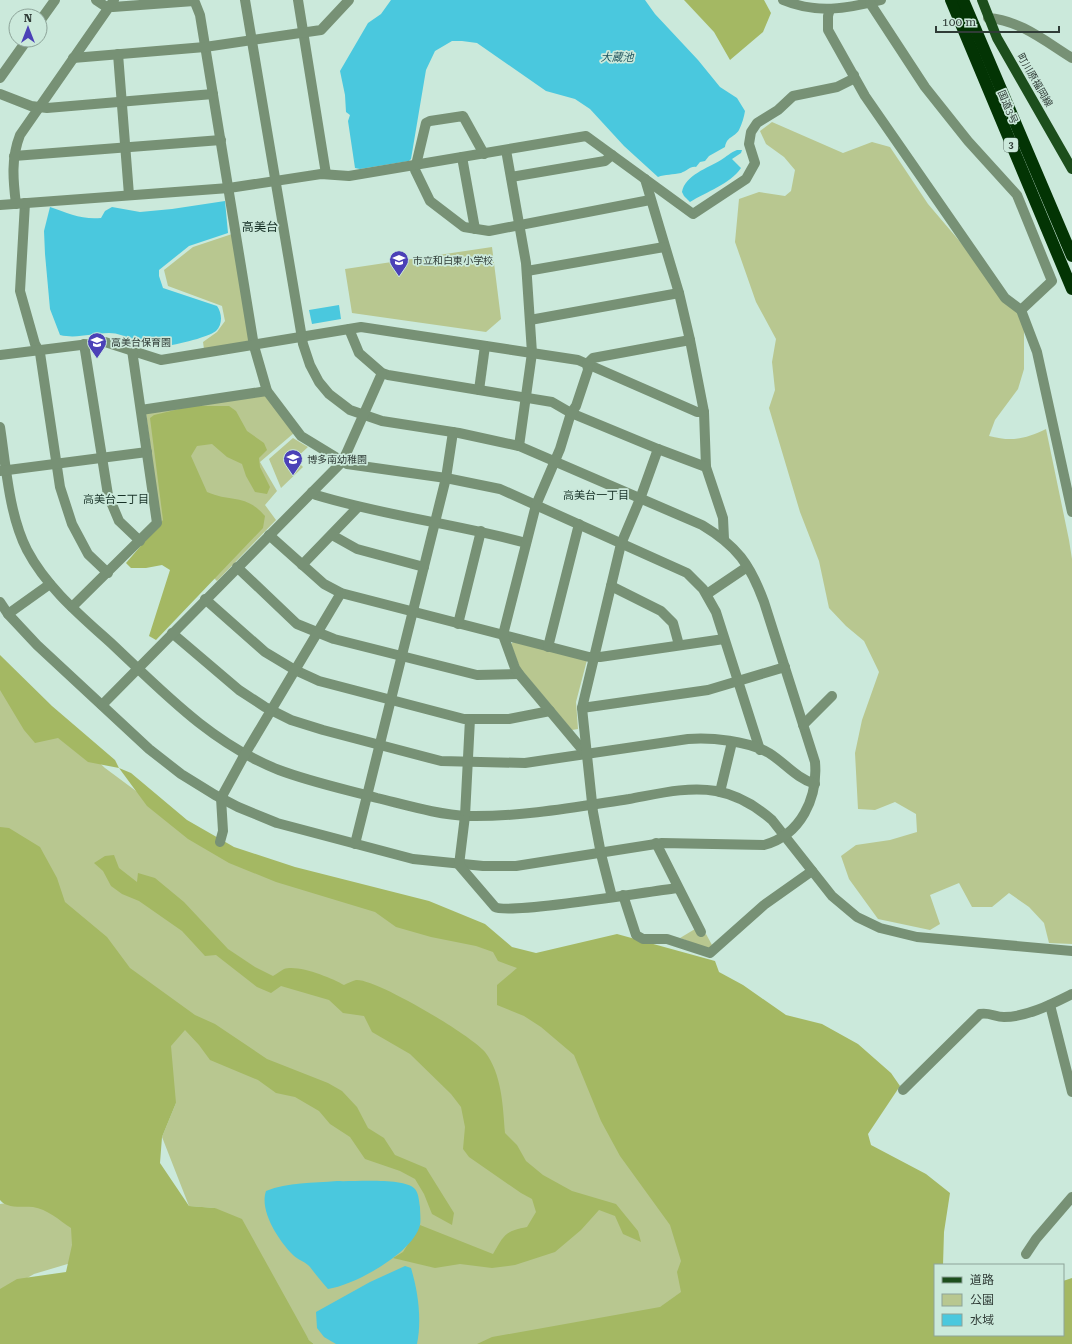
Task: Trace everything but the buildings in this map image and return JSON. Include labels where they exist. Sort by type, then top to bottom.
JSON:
[{"type":"highway","name":"国道3号","points":[[950,0],[1072,289]]},
{"type":"highway","name":"国道3号","points":[[963,0],[1072,256]]},
{"type":"main road","name":"町川原福岡線","points":[[982,0],[997,38],[1072,169]]},
{"type":"street","points":[[48,10],[55,0]]},
{"type":"street","points":[[96,0],[105,6],[112,4],[194,0],[200,15],[254,346],[267,391],[301,436],[347,464],[446,478],[500,489],[687,573],[707,594],[716,612],[760,750]]},
{"type":"street","points":[[0,602],[8,614],[37,645],[149,749],[181,774],[238,807],[277,823],[413,859],[459,865],[516,866],[601,854],[656,843],[681,842],[756,846],[775,842],[784,836],[799,822],[811,802],[815,784],[815,762],[764,602],[755,577],[740,554],[724,539],[702,525],[519,446],[453,432],[382,421],[363,416],[350,410],[334,398],[319,382],[310,365],[302,337],[253,40],[245,0]]},
{"type":"street","points":[[298,0],[326,174]]},
{"type":"street","points":[[73,58],[205,47],[321,30],[349,0]]},
{"type":"street","points":[[783,0],[799,7],[815,10],[870,3],[881,0]]},
{"type":"street","points":[[824,0],[830,9],[828,16],[828,30],[880,118],[1004,298],[1020,310],[1037,352],[1072,512]]},
{"type":"street","points":[[870,3],[925,87],[968,141],[1017,195],[1052,281],[1020,310]]},
{"type":"street","points":[[108,573],[88,554],[72,524],[60,487],[38,350],[20,291],[20,203],[13,180],[14,156],[20,135],[112,4]]},
{"type":"street","points":[[988,18],[1003,19],[1020,26],[1072,58]]},
{"type":"street","points":[[0,78],[21,48]]},
{"type":"street","points":[[118,54],[129,195]]},
{"type":"street","points":[[0,205],[229,188],[276,180],[326,174],[349,176],[416,166],[586,136],[693,214],[746,179],[755,163],[749,144],[751,132],[757,122],[778,110],[793,96],[837,88],[853,79],[854,74]]},
{"type":"street","points":[[0,94],[31,106],[47,108],[213,94]]},
{"type":"street","points":[[484,154],[463,116],[430,121],[426,123],[415,170],[430,201],[464,227],[475,230],[489,231],[650,200]]},
{"type":"street","points":[[14,156],[221,140]]},
{"type":"street","points":[[506,150],[527,271],[532,353],[519,446]]},
{"type":"street","points":[[511,178],[605,161],[612,155]]},
{"type":"street","points":[[462,157],[475,230]]},
{"type":"street","points":[[645,179],[690,340],[704,412],[706,466],[722,518],[724,539]]},
{"type":"street","points":[[527,271],[664,246]]},
{"type":"street","points":[[530,320],[678,293]]},
{"type":"street","points":[[0,355],[105,342],[162,360],[254,346],[361,327],[578,360],[697,412],[704,412]]},
{"type":"street","points":[[349,329],[359,353],[382,373],[552,402],[571,412],[658,449],[706,466]]},
{"type":"street","points":[[587,364],[593,358],[690,340]]},
{"type":"street","points":[[84,344],[108,495],[119,521],[140,541]]},
{"type":"street","points":[[479,390],[485,346]]},
{"type":"street","points":[[72,607],[157,523],[132,350]]},
{"type":"street","points":[[586,754],[518,674],[503,635],[536,505],[555,461],[571,412],[576,406],[588,370],[587,364]]},
{"type":"street","points":[[102,705],[342,460],[382,373]]},
{"type":"street","points":[[141,410],[267,391]]},
{"type":"street","points":[[0,427],[3,470],[17,522],[26,548],[39,571],[72,607],[186,714],[245,754],[277,769],[312,782],[465,816],[503,815],[689,790],[720,792],[747,801],[760,809],[772,820],[832,896],[857,917],[880,928],[917,937],[1072,951]]},
{"type":"street","points":[[355,844],[446,478],[453,432]]},
{"type":"street","points":[[612,896],[601,854],[593,804],[586,754],[582,708],[621,544],[640,499],[658,449]]},
{"type":"street","points":[[3,470],[147,452]]},
{"type":"street","points":[[312,492],[357,508],[481,531],[526,543]]},
{"type":"street","points":[[302,565],[357,508]]},
{"type":"street","points":[[548,647],[579,524]]},
{"type":"street","points":[[458,624],[481,531]]},
{"type":"street","points":[[269,535],[324,584],[341,593],[548,647],[593,657],[724,639]]},
{"type":"street","points":[[332,535],[357,550],[424,567]]},
{"type":"street","points":[[707,594],[747,566]]},
{"type":"street","points":[[237,567],[297,624],[334,639],[477,675],[518,674]]},
{"type":"street","points":[[8,614],[50,584]]},
{"type":"street","points":[[611,586],[661,611],[673,623],[679,645]]},
{"type":"street","points":[[220,842],[223,831],[221,798],[245,754],[341,593]]},
{"type":"street","points":[[205,599],[265,652],[295,670],[319,681],[452,717],[470,719],[509,719],[550,711]]},
{"type":"street","points":[[172,633],[239,690],[271,710],[291,720],[323,730],[441,761],[525,763],[688,739],[704,738],[732,742],[768,753],[797,776],[815,784]]},
{"type":"street","points":[[582,708],[708,690],[785,667]]},
{"type":"street","points":[[803,725],[832,696]]},
{"type":"street","points":[[470,719],[465,816],[459,865],[495,907],[502,910],[529,909],[612,896],[678,888]]},
{"type":"street","points":[[720,792],[732,742]]},
{"type":"street","points":[[656,843],[701,932]]},
{"type":"street","points":[[623,895],[636,935],[643,940],[667,939],[710,953],[764,905],[812,871]]},
{"type":"street","points":[[903,1090],[980,1014],[989,1013],[1005,1017],[1018,1015],[1050,1005],[1072,994]]},
{"type":"street","points":[[1050,1005],[1072,1092]]},
{"type":"street","points":[[1026,1254],[1036,1239],[1072,1197]]},
{"type":"green space","points":[[684,0],[764,0],[771,13],[763,32],[730,60],[714,32]]},
{"type":"green space","points":[[772,122],[843,153],[872,142],[890,147],[928,204],[1024,317],[1024,369],[1018,389],[995,420],[989,436],[1012,439],[1025,437],[1046,429],[1069,540],[1072,559],[1072,944],[1049,943],[1044,923],[1029,907],[1009,893],[992,907],[972,907],[959,883],[930,895],[940,924],[930,930],[878,919],[849,879],[841,856],[856,845],[890,840],[917,832],[916,814],[895,802],[875,810],[858,809],[855,753],[862,720],[879,672],[864,641],[846,626],[829,608],[819,561],[800,512],[769,408],[775,390],[772,362],[776,339],[756,302],[735,242],[739,199],[759,192],[785,196],[791,191],[795,170],[784,157],[766,144],[760,131]]},
{"type":"green space","points":[[232,234],[249,341],[204,349],[203,342],[217,332],[225,321],[222,306],[168,286],[164,270],[193,247]]},
{"type":"green space","points":[[492,247],[501,319],[486,332],[352,313],[345,269]]},
{"type":"green space","points":[[266,395],[294,433],[260,462],[277,491],[265,505],[276,520],[217,581],[161,526],[146,413]]},
{"type":"green space","points":[[192,406],[229,406],[236,411],[247,431],[264,443],[267,450],[259,458],[260,467],[270,487],[267,494],[255,492],[246,476],[242,464],[227,457],[212,444],[197,446],[191,456],[207,492],[251,504],[265,516],[263,528],[156,640],[149,636],[170,570],[162,565],[146,568],[131,568],[126,563],[163,520],[150,418],[154,415]]},
{"type":"green space","points":[[293,438],[308,447],[295,459],[303,467],[281,488],[269,459]]},
{"type":"green space","points":[[513,642],[587,660],[576,702],[578,729],[572,730],[520,668],[511,644]]},
{"type":"green space","points":[[0,655],[52,706],[115,760],[119,768],[88,762],[58,738],[35,743],[24,730],[0,690]]},
{"type":"green space","points":[[0,669],[105,768],[217,851],[468,923],[556,990],[690,1241],[690,1309],[537,1344],[314,1344],[309,1340],[215,1208],[189,1206],[162,1137],[176,1103],[0,860]]},
{"type":"green space","points":[[119,768],[131,773],[187,820],[234,847],[295,867],[429,901],[485,924],[512,947],[536,953],[617,934],[715,961],[719,972],[743,985],[786,1015],[822,1024],[858,1044],[891,1073],[900,1086],[868,1134],[871,1145],[926,1174],[950,1193],[944,1232],[943,1264],[934,1264],[934,1336],[1064,1336],[1064,1281],[1072,1278],[1072,1344],[477,1344],[492,1337],[660,1307],[681,1292],[677,1272],[681,1261],[670,1225],[620,1156],[601,1121],[574,1055],[541,1027],[524,1016],[497,1005],[497,985],[517,968],[498,961],[493,952],[476,946],[431,937],[396,927],[375,912],[276,882],[229,863],[188,839],[147,806]]},
{"type":"green space","points":[[0,827],[9,828],[40,847],[57,878],[65,902],[107,937],[130,968],[195,1015],[215,1024],[267,1059],[328,1083],[342,1091],[357,1107],[368,1128],[384,1138],[395,1155],[426,1168],[454,1213],[452,1225],[432,1214],[424,1194],[415,1179],[400,1171],[365,1159],[350,1137],[330,1124],[319,1111],[295,1097],[276,1093],[258,1080],[210,1060],[185,1030],[171,1046],[176,1103],[162,1137],[160,1163],[189,1206],[215,1208],[242,1219],[309,1340],[314,1344],[0,1344],[0,1289],[17,1279],[66,1272],[72,1245],[71,1228],[53,1215],[38,1208],[7,1205],[0,1200]]},
{"type":"green space","points":[[114,855],[119,868],[137,882],[138,873],[155,878],[184,902],[228,949],[255,967],[273,976],[284,969],[298,968],[332,979],[344,985],[356,980],[366,982],[401,997],[462,1033],[485,1052],[491,1061],[501,1091],[505,1133],[517,1145],[526,1161],[543,1175],[572,1191],[616,1204],[638,1231],[641,1242],[623,1234],[615,1216],[599,1210],[581,1230],[555,1252],[515,1265],[492,1268],[460,1264],[435,1268],[393,1258],[403,1252],[420,1225],[493,1254],[500,1242],[509,1232],[527,1227],[536,1212],[532,1199],[469,1157],[463,1149],[465,1127],[461,1107],[451,1094],[410,1054],[372,1032],[364,1016],[343,1013],[329,1000],[281,986],[271,993],[257,987],[216,955],[205,956],[182,931],[139,901],[122,894],[111,886],[103,871],[94,863],[105,856]]},
{"type":"green space","points":[[695,929],[700,937],[706,934],[712,945],[709,949],[680,938]]},
{"type":"green space","points":[[36,1199],[77,1205],[91,1257],[34,1274],[0,1294],[0,1204]]},
{"type":"water","name":"大蔵池","points":[[391,0],[645,0],[655,14],[698,60],[720,87],[737,98],[745,111],[742,123],[737,133],[727,141],[725,147],[709,156],[705,161],[700,162],[696,167],[690,168],[681,173],[658,177],[624,146],[590,109],[575,99],[546,91],[477,43],[452,41],[435,51],[426,70],[411,159],[409,161],[360,169],[355,168],[348,121],[350,115],[346,112],[345,95],[340,71],[368,23],[381,14]]},
{"type":"water","points":[[737,150],[742,150],[741,153],[732,159],[741,168],[731,179],[690,202],[684,196],[682,192],[684,186],[692,177]]},
{"type":"water","points":[[225,201],[228,233],[189,246],[159,270],[159,276],[163,288],[217,306],[220,312],[221,322],[216,331],[197,339],[160,347],[147,345],[122,335],[109,333],[78,336],[60,335],[50,309],[45,254],[44,231],[50,207],[75,216],[101,218],[105,211],[112,207],[140,212]]},
{"type":"water","points":[[339,305],[341,319],[312,324],[309,310]]},
{"type":"water","points":[[390,1181],[409,1185],[415,1189],[418,1196],[420,1207],[420,1225],[415,1236],[406,1246],[382,1266],[353,1281],[328,1289],[308,1265],[293,1255],[276,1234],[265,1207],[265,1199],[266,1191],[274,1188],[301,1183]]},
{"type":"water","points":[[405,1266],[411,1268],[416,1286],[419,1315],[417,1344],[336,1344],[324,1337],[317,1328],[316,1312],[370,1282]]},
{"type":"place","name":"市立和白東小学校","points":[[399,277]]},
{"type":"place","name":"高美台保育園","points":[[97,359]]},
{"type":"place","name":"博多南幼稚園","points":[[293,476]]},
{"type":"district","name":"高美台","points":[[260,227]]},
{"type":"district","name":"高美台一丁目","points":[[596,495]]},
{"type":"district","name":"高美台二丁目","points":[[116,499]]}]
